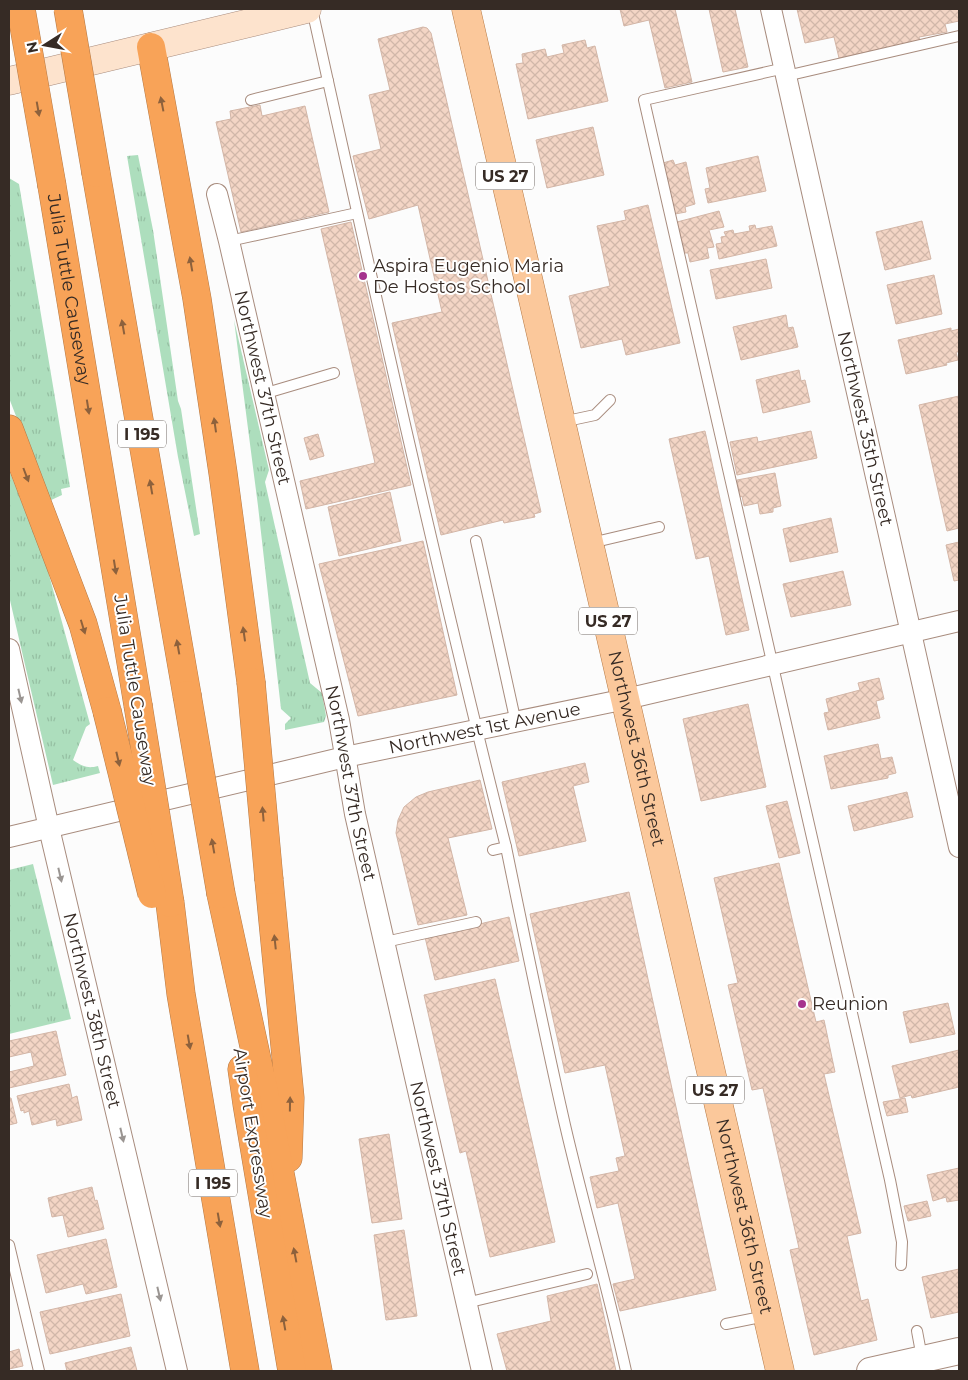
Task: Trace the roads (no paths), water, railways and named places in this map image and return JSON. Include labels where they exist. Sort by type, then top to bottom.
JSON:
[{"type":"highway","name":"Julia Tuttle Causeway","points":[[21,9],[138,705],[162,904],[181,994],[245,1371]]},
{"type":"highway","name":"I 195","points":[[68,9],[221,894]]},
{"type":"highway","points":[[151,47],[197,299],[251,682],[290,1098],[286,1205]]},
{"type":"highway","points":[[9,429],[83,624],[162,904]]},
{"type":"highway","points":[[221,894],[267,1106],[318,1371]]},
{"type":"highway","name":"Airport Expressway","points":[[221,894],[247,1104],[292,1371]]},
{"type":"main road","points":[[9,80],[307,9]]},
{"type":"main road","name":"Northwest 36th Street","points":[[466,9],[780,1371]]},
{"type":"street","name":"Northwest 35th Street","points":[[771,9],[959,847]]},
{"type":"street","name":"Northwest 37th Street","points":[[217,194],[339,720],[355,814],[482,1371]]},
{"type":"street","name":"Northwest 1st Avenue","points":[[9,837],[345,757],[626,699],[959,621]]},
{"type":"street","name":"Northwest 38th Street","points":[[9,649],[49,828],[177,1371]]},
{"type":"street","points":[[870,1371],[959,1351]]},
{"type":"lane","points":[[312,9],[357,213],[477,731],[506,847],[529,963],[565,1125],[599,1255],[626,1371]]},
{"type":"lane","points":[[901,1265],[902,1242],[890,1180],[644,100],[959,36]]},
{"type":"lane","points":[[251,100],[328,81]]},
{"type":"lane","points":[[229,241],[357,213]]},
{"type":"lane","points":[[263,394],[334,373]]},
{"type":"lane","points":[[562,422],[595,415],[610,400]]},
{"type":"lane","points":[[590,544],[659,526]]},
{"type":"lane","points":[[476,541],[516,723]]},
{"type":"lane","points":[[493,850],[506,847]]},
{"type":"lane","points":[[385,942],[476,922]]},
{"type":"lane","points":[[9,1245],[38,1371]]},
{"type":"lane","points":[[466,1303],[587,1274]]},
{"type":"lane","points":[[726,1324],[767,1316]]},
{"type":"lane","points":[[917,1331],[922,1359]]},
{"type":"place","name":"Aspira Eugenio Maria De Hostos School","points":[[363,276]]},
{"type":"place","name":"Reunion","points":[[802,1004]]}]
